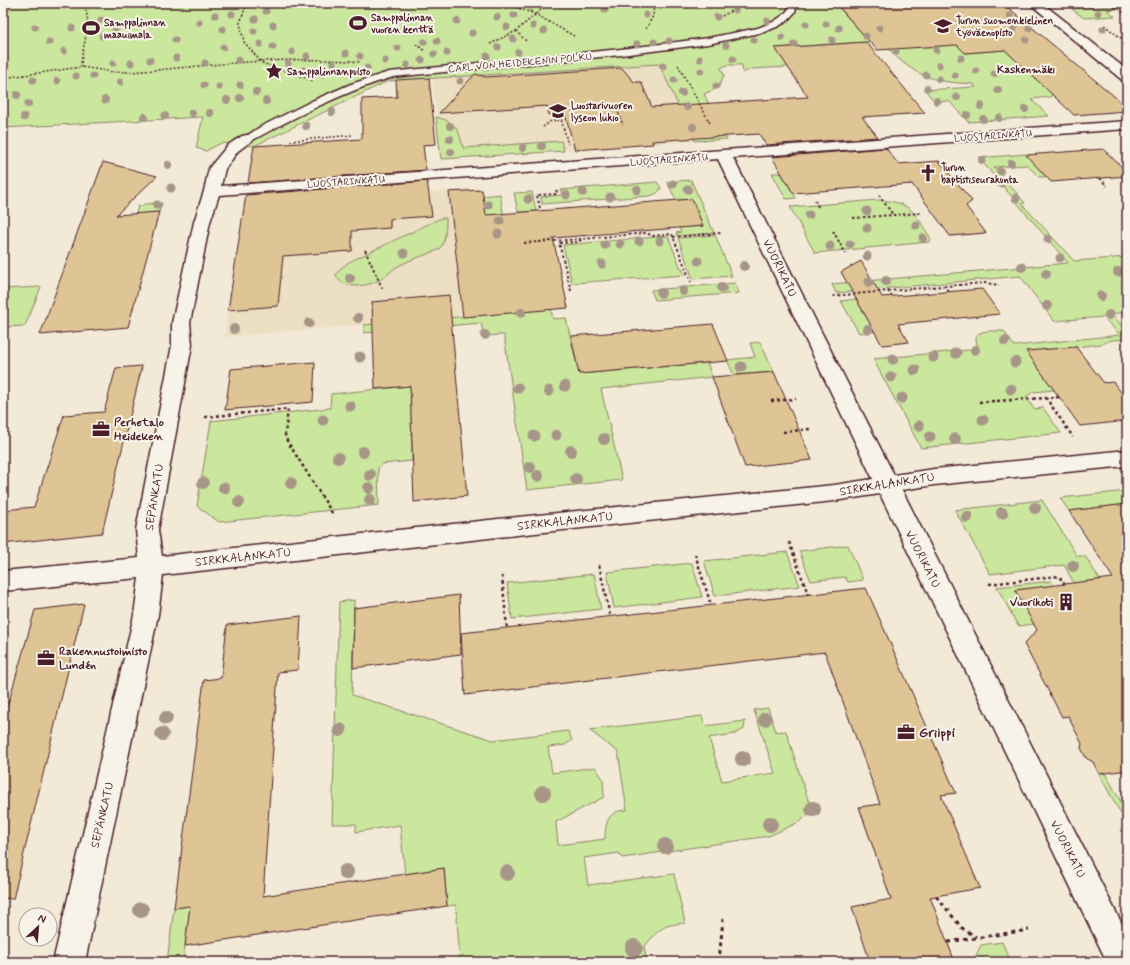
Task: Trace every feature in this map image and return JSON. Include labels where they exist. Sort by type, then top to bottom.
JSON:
[{"type":"street","points":[[1035,3],[1127,76]]},
{"type":"street","name":"LUOSTARINKATU","points":[[212,191],[1127,125]]},
{"type":"street","name":"SEPÄNKATU","points":[[69,962],[146,615],[152,566],[147,530],[182,346],[181,323],[202,222],[212,191],[216,168],[233,148],[247,139]]},
{"type":"street","name":"VUORIKATU","points":[[724,155],[1124,962]]},
{"type":"street","name":"SIRKKALANKATU","points":[[3,581],[152,566],[212,562],[498,528],[834,493],[934,476],[1127,458]]},
{"type":"lane","name":"CARL VON HEIDEKENIN POLKU","points":[[247,139],[336,95],[371,80],[392,74],[673,46],[761,30],[785,18],[792,10],[793,3]]},
{"type":"path","points":[[81,67],[82,51],[88,24],[88,12],[83,3]]},
{"type":"path","points":[[247,3],[240,23],[244,42],[262,63],[305,77],[320,84],[336,95]]},
{"type":"path","points":[[504,3],[535,14],[609,53]]},
{"type":"path","points":[[525,3],[531,3]]},
{"type":"path","points":[[528,3],[531,13]]},
{"type":"path","points":[[488,45],[516,31],[549,3]]},
{"type":"path","points":[[1112,4],[1127,15]]},
{"type":"path","points":[[1104,25],[1125,41]]},
{"type":"path","points":[[673,46],[671,50],[710,123]]},
{"type":"path","points":[[3,78],[81,67],[114,72],[132,72],[308,59],[363,62]]},
{"type":"path","points":[[557,105],[570,150]]},
{"type":"path","points":[[559,111],[616,107],[624,125]]},
{"type":"path","points":[[543,127],[551,121],[562,120]]},
{"type":"path","points":[[289,141],[353,135]]},
{"type":"path","points":[[1100,178],[1107,186]]},
{"type":"path","points":[[540,208],[537,195],[557,194],[556,187]]},
{"type":"path","points":[[879,195],[893,215]]},
{"type":"path","points":[[815,200],[819,209]]},
{"type":"path","points":[[853,218],[921,213]]},
{"type":"path","points":[[833,231],[846,254]]},
{"type":"path","points":[[673,237],[721,233]]},
{"type":"path","points":[[524,242],[647,234],[652,236],[672,234],[691,282]]},
{"type":"path","points":[[571,291],[559,243],[578,242],[582,239]]},
{"type":"path","points":[[365,250],[383,290]]},
{"type":"path","points":[[833,296],[985,283],[999,285]]},
{"type":"path","points":[[944,286],[948,292]]},
{"type":"path","points":[[888,291],[892,296]]},
{"type":"path","points":[[979,402],[1059,397]]},
{"type":"path","points":[[1046,398],[1073,437]]},
{"type":"path","points":[[771,401],[796,399]]},
{"type":"path","points":[[273,405],[273,410]]},
{"type":"path","points":[[205,417],[288,409],[284,435],[286,440],[334,516]]},
{"type":"path","points":[[783,432],[810,429]]},
{"type":"path","points":[[789,542],[808,594]]},
{"type":"path","points":[[695,554],[711,605]]},
{"type":"path","points":[[599,565],[610,616]]},
{"type":"path","points":[[502,576],[507,628]]},
{"type":"path","points":[[989,584],[1059,576],[1064,584]]},
{"type":"path","points":[[936,896],[962,928],[976,938]]},
{"type":"path","points":[[719,962],[723,919]]},
{"type":"path","points":[[948,942],[1029,930]]},
{"type":"shaded area","name":"Luostarivuoren lyseon lukio","points":[[659,64],[695,141],[441,159],[432,78]]},
{"type":"shaded area","points":[[482,188],[501,313],[224,337],[244,206]]},
{"type":"green space","name":"Samppalinnanpuisto","points":[[3,3],[835,3],[857,28],[957,45],[965,53],[1005,50],[1012,57],[1055,72],[1051,97],[1031,99],[1049,116],[968,122],[949,101],[935,102],[925,90],[976,87],[974,84],[944,81],[922,74],[902,62],[881,41],[776,48],[788,67],[751,69],[743,73],[742,65],[727,65],[721,68],[724,75],[718,88],[704,94],[727,139],[695,141],[659,64],[388,81],[254,146],[221,143],[206,151],[196,148],[203,117],[3,128]]},
{"type":"green space","points":[[1112,6],[1117,9],[1107,10],[1115,16],[1084,18],[1072,9]]},
{"type":"green space","points":[[436,117],[448,121],[456,127],[463,148],[561,141],[564,151],[441,159]]},
{"type":"green space","points":[[1026,154],[1046,177],[1039,177],[1027,165],[994,167],[1025,203],[1022,204],[1074,261],[1127,257],[1127,312],[1112,314],[1127,332],[1127,339],[1112,340],[1101,344],[1028,353],[1054,390],[1033,392],[1026,397],[1034,409],[1043,408],[1061,433],[921,448],[873,359],[979,349],[976,342],[976,337],[978,334],[987,331],[1004,331],[1014,346],[1120,335],[1103,317],[1054,321],[1020,276],[836,293],[832,284],[1068,263],[979,158]]},
{"type":"green space","points":[[772,173],[781,173],[796,198],[786,199]]},
{"type":"green space","points":[[691,180],[714,233],[677,236],[676,233],[681,232],[679,228],[703,226],[692,199],[676,200],[667,182]]},
{"type":"green space","points":[[657,182],[661,188],[660,190],[654,195],[650,196],[542,204],[541,197],[562,195],[560,190]]},
{"type":"green space","points":[[532,192],[536,211],[518,212],[514,193]]},
{"type":"green space","points":[[500,194],[507,236],[489,237],[483,196]]},
{"type":"green space","points":[[879,200],[899,203],[911,210],[921,222],[931,239],[930,242],[815,253],[790,207]]},
{"type":"green space","points":[[162,203],[159,212],[136,214],[138,206],[143,206],[144,204]]},
{"type":"green space","points":[[441,218],[446,218],[446,230],[443,244],[438,250],[400,265],[378,281],[364,285],[350,286],[344,284],[336,275],[339,270],[349,262]]},
{"type":"green space","points":[[715,235],[732,276],[693,279],[678,238]]},
{"type":"green space","points":[[668,236],[681,269],[685,275],[572,283],[563,245]]},
{"type":"green space","points":[[735,283],[739,293],[655,300],[651,290]]},
{"type":"green space","points":[[41,287],[25,326],[3,327],[3,289]]},
{"type":"green space","points":[[856,299],[875,332],[859,333],[841,301]]},
{"type":"green space","points":[[551,309],[553,319],[566,318],[579,374],[707,363],[712,377],[601,389],[622,480],[527,490],[504,335],[484,336],[481,323],[364,333],[364,325]]},
{"type":"green space","points":[[760,342],[774,372],[734,375],[727,360],[755,357],[750,343]]},
{"type":"green space","points":[[428,384],[411,400],[412,461],[382,464],[378,468],[379,505],[219,522],[197,506],[211,421],[330,408],[331,394]]},
{"type":"green space","points":[[1127,491],[1127,504],[1069,511],[1060,498]]},
{"type":"green space","points":[[1042,500],[1077,556],[1085,556],[1100,580],[1074,583],[1064,565],[990,574],[955,510]]},
{"type":"green space","points":[[848,545],[863,580],[848,582],[845,577],[811,581],[799,551]]},
{"type":"green space","points":[[787,552],[800,586],[715,596],[704,561]]},
{"type":"green space","points":[[692,563],[702,597],[614,608],[607,572]]},
{"type":"green space","points":[[594,574],[601,609],[512,619],[507,583]]},
{"type":"green space","points":[[1051,581],[1054,586],[1015,590],[1034,624],[1018,626],[997,587]]},
{"type":"green space","points":[[354,600],[352,695],[493,740],[568,731],[572,740],[565,745],[548,747],[552,773],[595,767],[603,779],[604,797],[556,822],[558,845],[605,839],[609,818],[616,812],[627,810],[618,752],[589,730],[702,716],[705,726],[745,721],[744,729],[735,734],[709,738],[722,781],[775,773],[754,710],[768,708],[776,732],[786,731],[808,800],[815,804],[819,814],[806,816],[801,821],[769,836],[622,858],[619,853],[584,858],[588,885],[674,874],[685,923],[665,927],[653,936],[644,947],[647,962],[460,962],[456,905],[447,906],[444,868],[405,874],[400,825],[356,832],[356,824],[332,824],[339,602]]},
{"type":"green space","points":[[1105,773],[1127,813],[1127,825],[1099,774]]},
{"type":"green space","points":[[190,906],[183,962],[167,962],[174,908]]},
{"type":"green space","points":[[1002,942],[1011,962],[973,962],[981,945]]},
{"type":"building","name":"Turun suomenkielinen työväenopisto","points":[[864,3],[972,3],[975,6],[1004,4],[1127,107],[1127,111],[1074,115],[1005,50],[965,53],[957,45],[877,50],[837,5]]},
{"type":"building","points":[[866,42],[925,113],[862,117],[878,137],[766,145],[759,134],[652,141],[653,144],[575,150],[565,114],[549,115],[547,106],[439,113],[475,74],[486,77],[622,68],[634,82],[641,82],[652,107],[808,97],[775,48]]},
{"type":"building","points":[[429,78],[436,144],[423,145],[426,170],[248,183],[254,146],[362,139],[362,99],[397,97],[396,80]]},
{"type":"building","points":[[886,148],[898,164],[939,161],[972,201],[966,206],[986,233],[950,236],[912,184],[793,193],[772,157]]},
{"type":"building","points":[[1103,149],[1127,172],[1127,176],[1051,182],[1026,155]]},
{"type":"building","points":[[103,162],[157,176],[116,215],[159,212],[128,327],[40,335]]},
{"type":"building","points":[[427,181],[432,216],[390,219],[390,228],[352,231],[352,251],[283,256],[278,306],[228,310],[246,195]]},
{"type":"building","points":[[482,190],[486,215],[692,199],[703,226],[553,238],[568,308],[463,317],[449,192]]},
{"type":"building","points":[[861,261],[882,297],[982,289],[1000,314],[898,324],[909,342],[882,345],[841,272]]},
{"type":"building","points":[[449,295],[467,496],[414,502],[410,386],[375,389],[372,302]]},
{"type":"building","points":[[713,324],[728,361],[579,374],[571,336]]},
{"type":"building","points":[[1076,347],[1104,383],[1113,382],[1127,400],[1127,421],[1080,426],[1026,351]]},
{"type":"building","points":[[315,362],[313,402],[225,410],[231,369]]},
{"type":"building","points":[[142,366],[102,533],[3,544],[3,510],[34,507],[64,415],[104,412],[116,368]]},
{"type":"building","points":[[774,372],[812,460],[745,467],[712,377]]},
{"type":"building","points":[[1127,504],[1127,770],[1099,774],[1093,762],[1086,758],[1081,748],[1082,744],[1068,716],[1062,717],[1024,644],[1037,630],[1015,590],[1113,578],[1069,511]]},
{"type":"building","points":[[866,588],[956,793],[941,795],[980,888],[930,897],[955,962],[870,962],[852,907],[891,899],[859,807],[880,804],[825,652],[465,695],[461,633]]},
{"type":"building","points":[[459,595],[461,654],[353,668],[354,608]]},
{"type":"building","points":[[84,604],[13,899],[3,898],[3,705],[8,704],[35,610]]},
{"type":"building","points":[[301,616],[298,670],[278,672],[263,896],[444,868],[447,906],[185,946],[190,906],[174,908],[204,680],[221,678],[227,625]]},
{"type":"place","name":"Samppalinnan vuoren kenttä","points":[[358,23]]},
{"type":"place","name":"Turun suomenkielinen työväenopisto","points":[[943,26]]},
{"type":"place","name":"Samppalinnan maauimala","points":[[91,28]]},
{"type":"place","name":"Samppalinnanpuisto","points":[[274,71]]},
{"type":"place","name":"Luostarivuoren lyseon lukio","points":[[558,111]]},
{"type":"place","name":"Turun baptistiseurakunta","points":[[928,173]]},
{"type":"place","name":"Perhetalo Heideken","points":[[101,429]]},
{"type":"place","name":"Vuorikoti","points":[[1066,602]]},
{"type":"place","name":"Rakennustoimisto Lundén","points":[[46,658]]},
{"type":"place","name":"Griippi","points":[[906,732]]},
{"type":"district","name":"Kaskenmäki","points":[[1026,69]]}]
